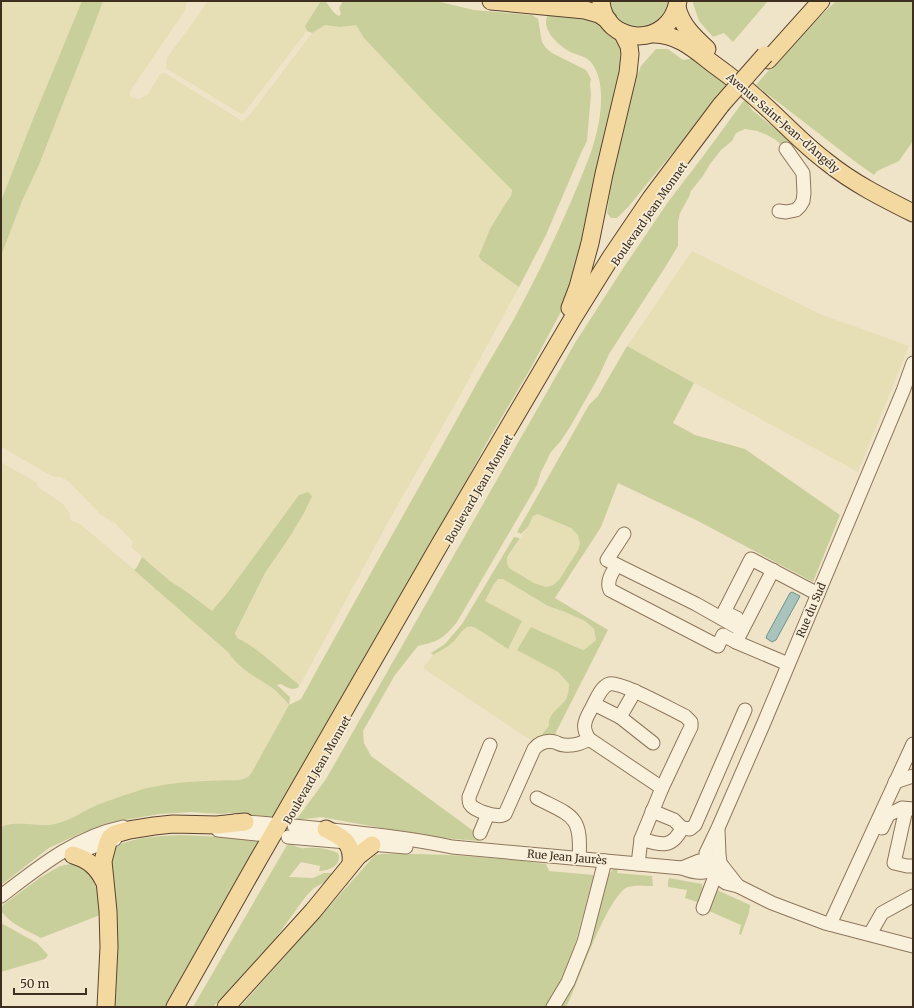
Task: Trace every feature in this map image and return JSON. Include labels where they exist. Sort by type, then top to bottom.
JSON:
[{"type":"main road","points":[[491,1],[544,5],[592,12],[608,20]]},
{"type":"main road","points":[[544,5],[565,1]]},
{"type":"main road","name":"Avenue Saint-Jean-d'Angély","points":[[601,1],[608,20],[622,32],[634,36],[654,34],[670,36],[685,43],[762,103],[830,165],[857,184],[913,213]]},
{"type":"main road","name":"Boulevard Jean Monnet","points":[[175,1007],[440,544],[543,368],[607,264],[651,198],[813,1]]},
{"type":"main road","name":"Boulevard Jean Monnet","points":[[766,58],[821,1]]},
{"type":"main road","name":"Avenue Saint-Jean-d'Angély","points":[[654,34],[666,26],[671,20],[678,4]]},
{"type":"main road","name":"Avenue Saint-Jean-d'Angély","points":[[678,4],[679,14],[686,28],[700,42],[767,98],[830,156],[861,178],[913,206]]},
{"type":"main road","points":[[440,544],[472,480],[559,329],[575,296],[590,243],[604,174],[630,62],[629,46],[622,32]]},
{"type":"main road","name":"Boulevard Jean Monnet","points":[[181,1007],[469,506],[579,319],[618,257],[724,108]]},
{"type":"main road","points":[[106,1007],[109,925],[103,861],[108,842],[115,834],[154,826],[173,824],[217,825],[245,822]]},
{"type":"main road","points":[[326,830],[341,837],[347,842],[351,849],[351,864]]},
{"type":"main road","points":[[226,1007],[313,911],[358,856],[372,845]]},
{"type":"main road","points":[[73,855],[82,858],[94,866],[104,882]]},
{"type":"street","points":[[779,211],[786,212],[796,210],[803,201],[804,193],[803,173],[786,149]]},
{"type":"street","name":"Rue du Sud","points":[[710,864],[718,828],[818,594],[903,391],[913,363]]},
{"type":"street","name":"Rue du Sud","points":[[903,391],[913,374]]},
{"type":"street","points":[[624,534],[607,560],[744,626]]},
{"type":"street","points":[[744,626],[724,612],[751,559],[818,594]]},
{"type":"street","points":[[617,565],[609,580],[608,585],[610,590],[718,646],[723,635],[788,664]]},
{"type":"street","points":[[736,642],[773,570]]},
{"type":"street","points":[[638,864],[641,839],[662,788],[687,735],[691,722],[685,716],[635,691],[616,684],[609,684],[603,688],[585,721],[585,733],[589,739],[662,788]]},
{"type":"street","points":[[620,717],[635,691]]},
{"type":"street","points":[[594,704],[620,717],[653,743]]},
{"type":"street","points":[[652,811],[674,820],[682,828],[690,830],[695,825],[745,710]]},
{"type":"street","points":[[490,745],[469,797],[470,804],[474,808],[500,817],[505,814],[534,749],[538,745],[548,741],[562,745],[578,744],[589,739]]},
{"type":"street","points":[[830,924],[897,778],[911,755]]},
{"type":"street","points":[[897,778],[913,776]]},
{"type":"street","points":[[537,798],[569,815],[575,822],[579,831],[579,858]]},
{"type":"street","points":[[873,850],[888,815],[902,808],[910,809],[894,863],[913,866]]},
{"type":"street","points":[[480,833],[488,814]]},
{"type":"street","points":[[1,896],[49,859],[76,844],[105,831],[120,827],[166,819],[214,819],[245,822],[269,829],[235,831],[179,829],[139,834],[118,838],[86,849],[35,870]]},
{"type":"street","points":[[641,839],[658,843],[672,842],[677,838],[682,828]]},
{"type":"street","name":"Rue du Sud","points":[[710,864],[718,854],[718,828]]},
{"type":"street","name":"Rue Jean Jaurès","points":[[452,847],[430,842],[326,830],[291,831],[347,842],[372,845],[452,847],[682,868],[693,872],[710,864],[726,883],[738,886],[772,903],[830,924],[913,946]]},
{"type":"street","points":[[553,1007],[570,976],[584,942],[605,861]]},
{"type":"street","points":[[703,908],[710,864]]},
{"type":"street","points":[[870,934],[882,913],[913,896]]},
{"type":"shaded area","points":[[1,1],[82,1],[1,201]]},
{"type":"shaded area","points":[[103,1],[187,1],[185,10],[130,91],[130,97],[140,99],[148,94],[160,74],[165,73],[242,121],[249,116],[312,33],[325,25],[340,27],[356,24],[364,38],[434,112],[512,190],[481,260],[519,287],[462,392],[387,524],[299,687],[269,660],[237,638],[235,633],[265,573],[304,513],[261,548],[212,611],[170,581],[131,547],[133,542],[115,523],[101,515],[68,481],[61,477],[54,477],[1,447],[1,256],[22,201],[39,165]]},
{"type":"shaded area","points":[[208,1],[321,1],[305,26],[307,31],[244,113],[241,114],[166,68],[167,58]]},
{"type":"shaded area","points":[[692,251],[820,314],[909,346],[858,472],[627,346]]},
{"type":"shaded area","points":[[1,462],[37,483],[38,487],[63,504],[70,514],[70,520],[80,524],[154,586],[229,653],[234,660],[271,687],[289,705],[248,777],[240,780],[168,785],[136,791],[97,805],[64,822],[40,825],[19,823],[1,827]]},
{"type":"shaded area","points":[[538,513],[571,528],[578,535],[580,544],[578,550],[559,580],[553,585],[546,587],[534,583],[515,572],[509,568],[507,563],[507,557],[528,527],[533,516]]},
{"type":"shaded area","points":[[498,579],[503,579],[548,606],[585,621],[594,629],[596,640],[584,650],[532,627],[518,650],[558,672],[569,684],[569,691],[565,700],[557,709],[549,726],[543,733],[543,738],[532,741],[423,668],[433,655],[445,648],[464,629],[470,627],[478,629],[496,642],[485,601]]},
{"type":"green space","points":[[82,1],[103,1],[39,165],[22,201],[1,256],[1,201]]},
{"type":"green space","points":[[321,1],[325,1],[339,16],[341,14],[339,8],[343,1],[436,1],[474,10],[532,15],[538,19],[542,42],[546,48],[552,53],[586,70],[591,79],[587,141],[546,235],[519,287],[481,260],[479,256],[490,229],[511,195],[512,190],[434,112],[364,38],[356,25],[340,27],[325,25],[312,33],[307,31],[305,26]]},
{"type":"green space","points":[[607,1],[670,1],[666,13],[658,22],[647,27],[634,28],[622,24],[617,20],[612,14]]},
{"type":"green space","points":[[694,1],[768,1],[733,42],[724,33],[713,37],[699,21],[693,3]]},
{"type":"green space","points":[[836,1],[913,1],[913,141],[899,161],[877,171],[874,175],[756,85],[788,48]]},
{"type":"green space","points":[[548,15],[592,20],[598,23],[622,46],[622,74],[577,268],[564,306],[532,366],[486,444],[451,510],[275,820],[230,813],[222,814],[191,812],[159,814],[120,821],[81,833],[49,848],[1,885],[1,827],[14,824],[48,825],[61,823],[106,801],[146,788],[186,782],[240,780],[248,777],[289,705],[301,699],[515,317],[563,220],[592,150],[600,112],[600,86],[598,75],[591,62],[584,57],[568,51],[557,42],[546,26],[546,20]]},
{"type":"green space","points":[[656,49],[668,49],[683,60],[693,58],[725,84],[725,91],[629,206],[617,218],[611,218],[607,213],[612,178],[630,92],[641,66]]},
{"type":"green space","points":[[745,99],[752,110],[788,139],[787,143],[781,145],[767,135],[757,131],[745,129],[736,133],[732,141],[721,150],[710,164],[691,191],[680,213],[678,222],[678,246],[609,354],[599,376],[570,427],[551,452],[541,472],[537,485],[457,622],[444,636],[431,643],[418,646],[395,675],[363,731],[364,743],[371,756],[479,835],[479,841],[431,837],[321,817],[296,820],[326,779],[575,343],[668,202]]},
{"type":"green space","points":[[627,346],[694,383],[673,423],[695,435],[745,449],[840,515],[813,582],[698,521],[618,483],[601,527],[555,598],[608,630],[554,736],[543,738],[543,733],[549,726],[550,718],[566,699],[569,684],[558,672],[517,650],[531,627],[584,650],[596,640],[594,629],[585,621],[548,606],[503,579],[498,579],[485,601],[522,621],[508,649],[479,630],[467,627],[447,647],[433,655],[431,653],[445,644],[462,624],[514,537],[520,538],[507,557],[509,568],[534,583],[546,587],[553,585],[559,580],[578,550],[580,544],[578,535],[571,528],[538,514],[533,516],[528,527],[521,534],[517,532],[589,405],[598,396]]},
{"type":"green space","points":[[308,492],[312,496],[304,513],[265,573],[235,633],[237,638],[261,653],[298,684],[299,687],[294,689],[288,688],[281,684],[277,685],[290,697],[289,705],[271,687],[238,664],[229,653],[134,570],[142,557],[170,581],[212,611],[228,592],[299,495]]},
{"type":"green space","points":[[180,835],[264,839],[167,1007],[111,1007],[109,863],[115,846],[139,839]]},
{"type":"green space","points":[[291,844],[301,848],[319,848],[330,850],[338,853],[339,861],[331,868],[323,871],[319,871],[320,866],[301,862],[289,877],[313,878],[324,873],[332,873],[333,875],[327,881],[314,888],[306,896],[270,946],[213,1007],[193,1007],[287,845]]},
{"type":"green space","points":[[375,855],[444,855],[505,859],[546,864],[549,871],[594,875],[568,970],[549,1007],[240,1007]]},
{"type":"green space","points":[[71,864],[87,870],[96,879],[100,890],[100,915],[41,938],[9,920],[1,911],[3,905],[41,877],[60,866]]},
{"type":"green space","points":[[618,868],[617,873],[652,876],[653,886],[631,886],[620,893],[603,920],[566,1007],[558,1007],[607,877],[613,869]]},
{"type":"green space","points":[[669,878],[702,884],[703,891],[699,901],[697,902],[685,898],[687,890],[668,887]]},
{"type":"green space","points":[[717,890],[750,905],[749,913],[741,935],[739,934],[741,925],[709,911]]},
{"type":"green space","points":[[1,923],[37,943],[48,955],[45,959],[1,972]]},
{"type":"water","points":[[792,592],[800,596],[776,640],[772,642],[766,638],[767,635],[790,593]]}]
